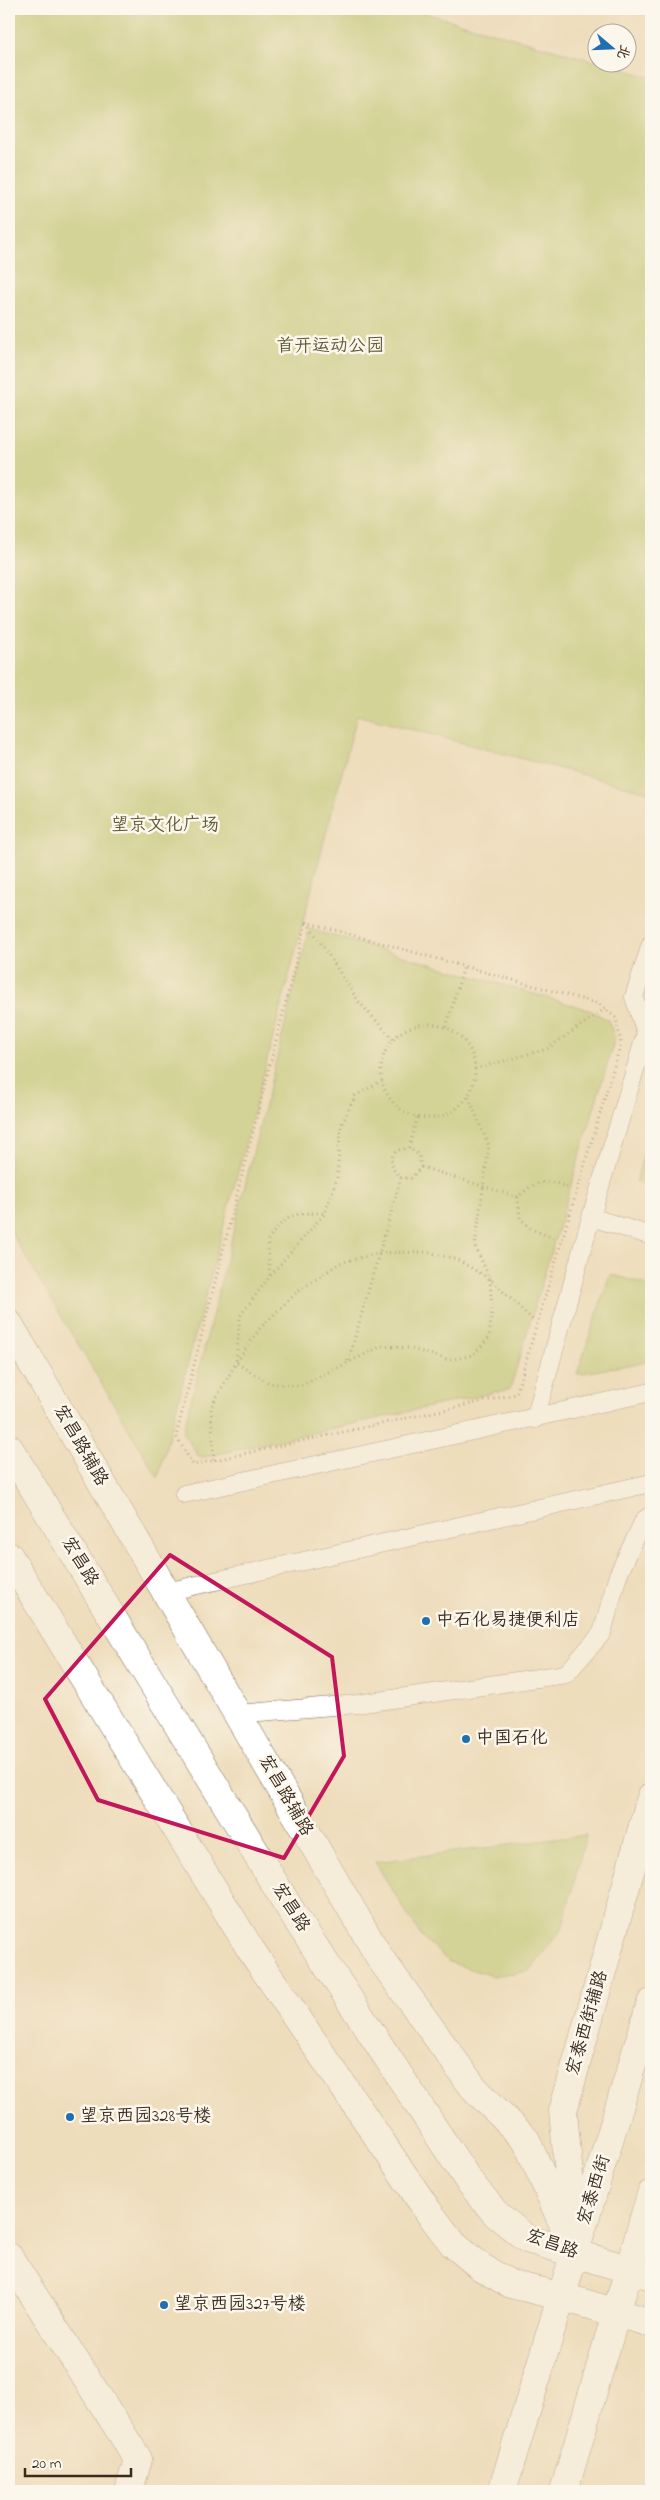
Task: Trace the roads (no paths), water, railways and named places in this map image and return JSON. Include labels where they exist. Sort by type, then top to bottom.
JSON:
[{"type":"street","name":"宏昌路辅路","points":[[9,1324],[380,1958],[473,2087],[526,2140],[576,2254]]},
{"type":"street","name":"宏昌路","points":[[9,1448],[295,1917],[468,2180],[496,2214],[527,2240],[640,2272]]},
{"type":"street","points":[[9,1556],[251,1950],[428,2211],[453,2244],[481,2267],[510,2284],[563,2297],[651,2323]]},
{"type":"street","name":"宏泰西街辅路","points":[[576,2254],[563,2111],[651,1796]]},
{"type":"street","name":"宏泰西街","points":[[502,2491],[563,2297],[651,2003]]},
{"type":"street","points":[[564,2491],[616,2312],[640,2272],[651,2194]]},
{"type":"street","points":[[9,2257],[138,2459],[129,2491]]},
{"type":"lane","points":[[535,1419],[591,1217],[646,1033],[634,997],[651,944]]},
{"type":"lane","points":[[591,1217],[651,1236]]},
{"type":"lane","points":[[184,1494],[535,1419],[651,1392]]},
{"type":"lane","points":[[166,1592],[651,1483]]},
{"type":"lane","points":[[237,1714],[357,1704],[566,1674],[602,1633],[618,1575],[644,1520],[651,1515]]},
{"type":"place","name":"中石化易捷便利店","points":[[426,1621]]},
{"type":"place","name":"中国石化","points":[[466,1739]]},
{"type":"place","name":"望京西园328号楼","points":[[70,2117]]},
{"type":"place","name":"望京西园327号楼","points":[[164,2305]]},
{"type":"park label","name":"首开运动公园","points":[[330,347]]},
{"type":"park label","name":"望京文化广场","points":[[165,826]]}]
